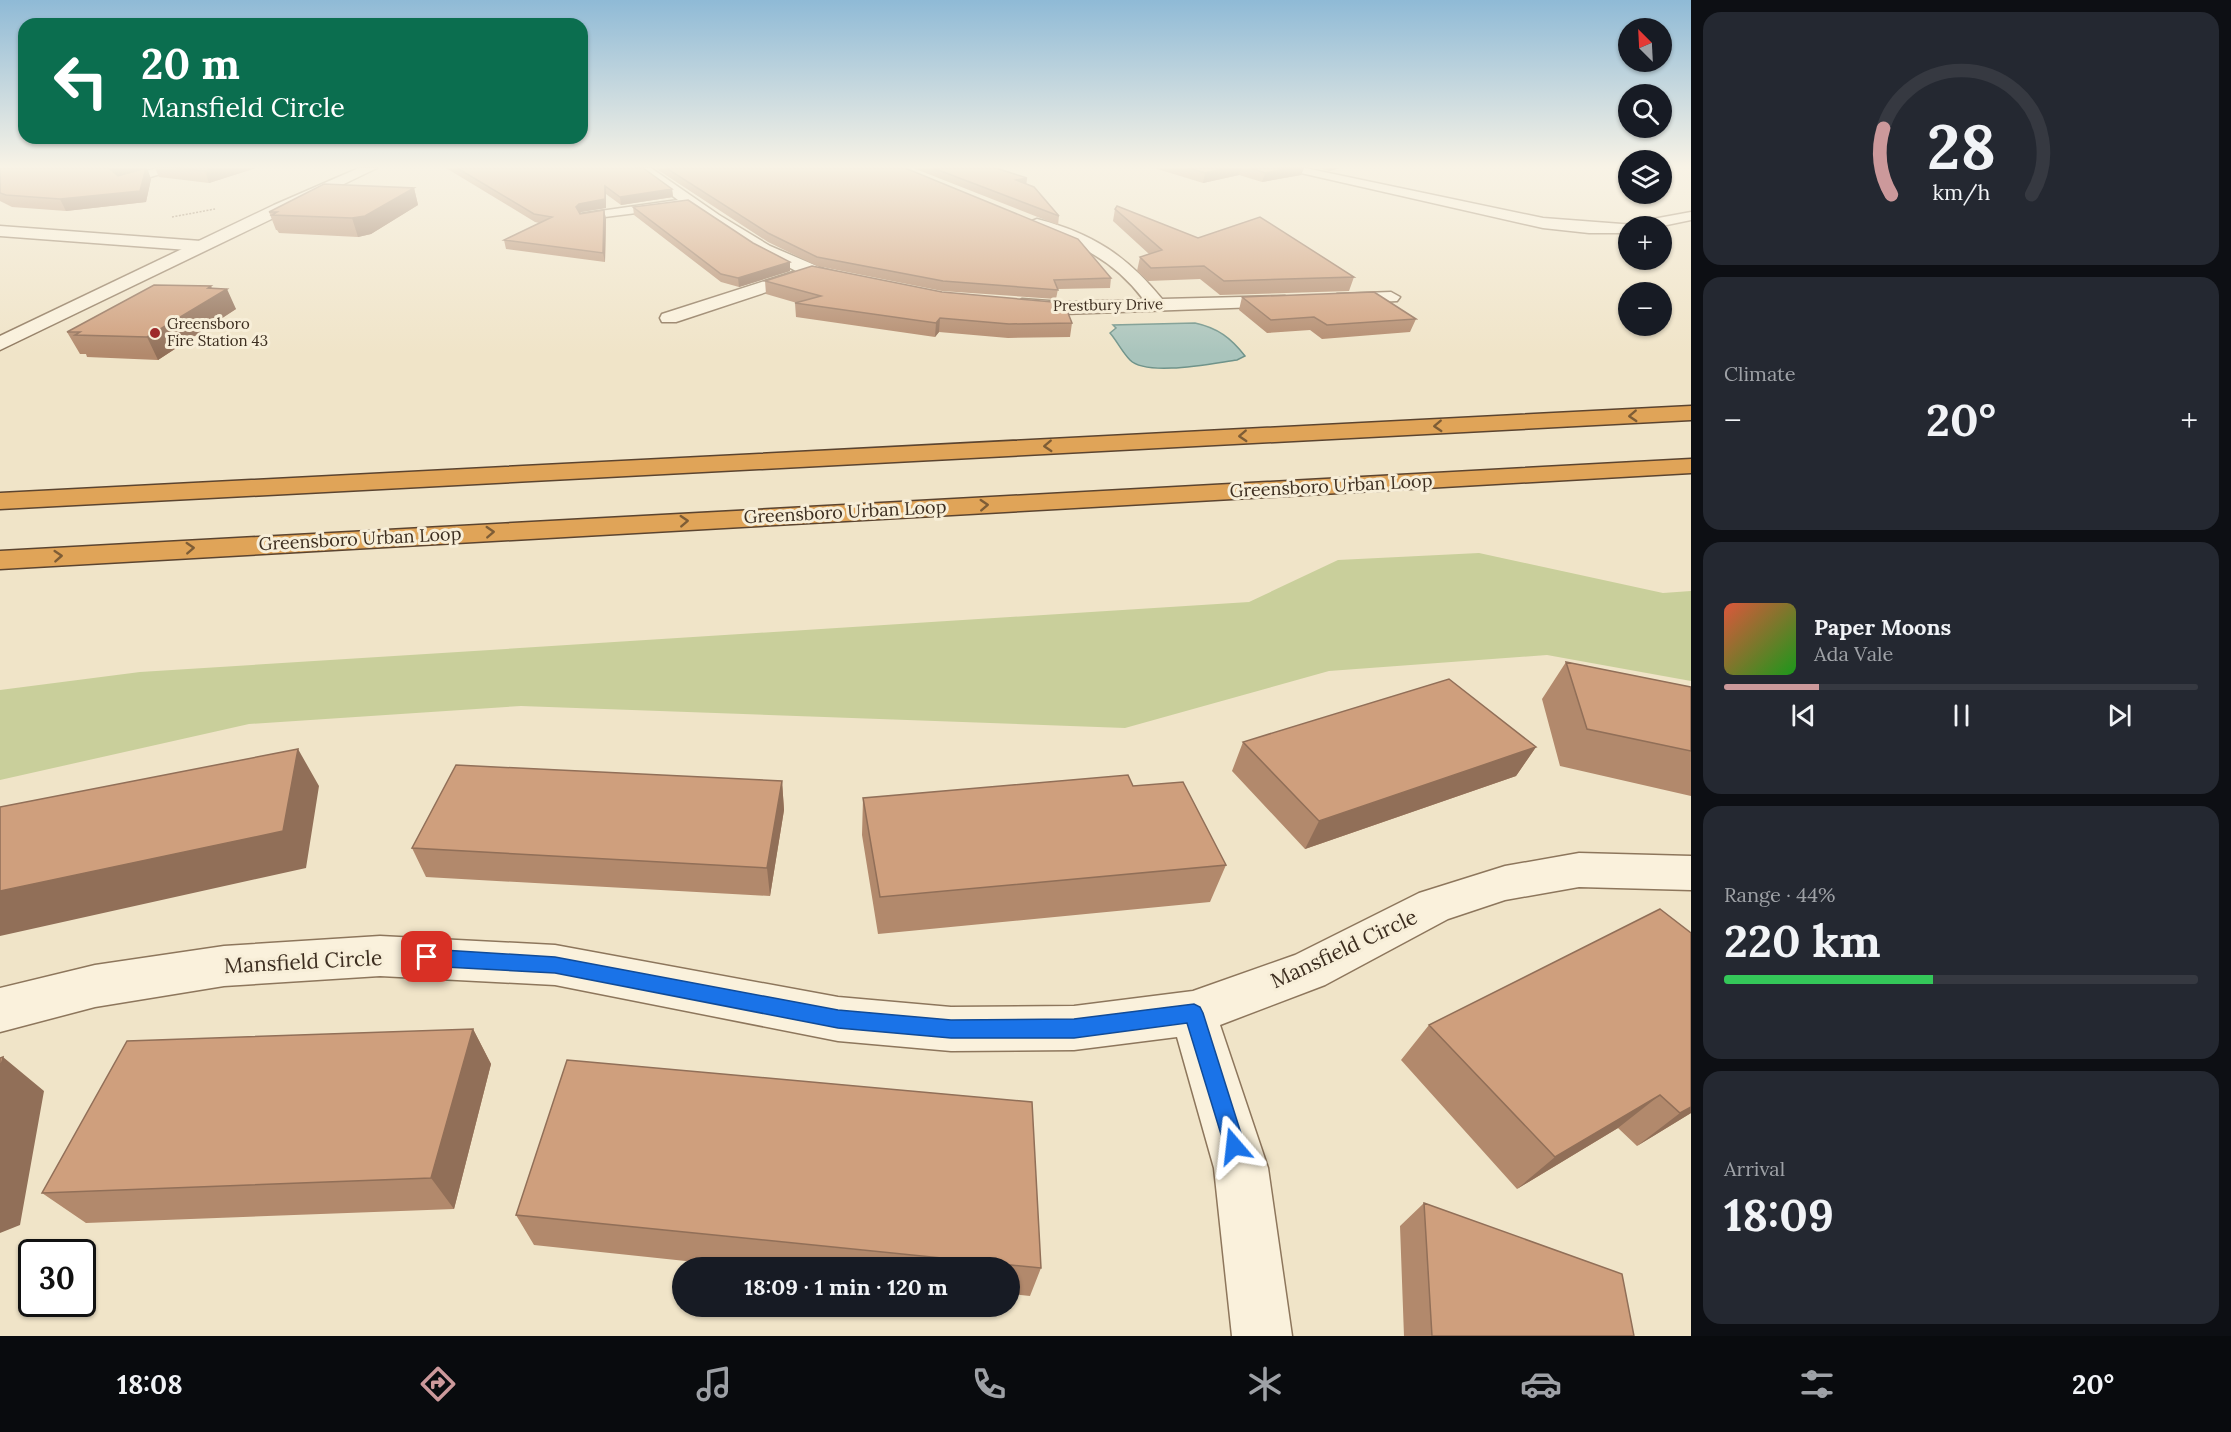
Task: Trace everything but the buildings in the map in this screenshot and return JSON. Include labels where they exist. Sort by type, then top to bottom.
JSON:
[{"type":"highway","points":[[0,501],[182,489],[1691,413]]},
{"type":"highway","name":"Greensboro Urban Loop","points":[[0,560],[1691,466]]},
{"type":"street","points":[[0,344],[233,230]]},
{"type":"street","points":[[735,230],[761,247],[811,272],[865,283]]},
{"type":"street","points":[[1051,230],[1112,257],[1129,272],[1157,305]]},
{"type":"street","points":[[0,231],[201,246]]},
{"type":"street","points":[[669,318],[811,272]]},
{"type":"street","points":[[1324,300],[1391,297]]},
{"type":"street","name":"Prestbury Drive","points":[[1004,304],[1063,308],[1302,300]]},
{"type":"street","name":"Mansfield Circle","points":[[0,1010],[95,986],[224,966],[380,956],[555,965],[838,1019],[951,1029],[1074,1028],[1194,1013],[1309,971],[1434,906],[1505,883],[1579,870],[1654,870],[1691,873]]},
{"type":"street","points":[[1194,1013],[1241,1168],[1262,1336]]},
{"type":"green space","points":[[1479,553],[1663,593],[1691,591],[1691,681],[1547,655],[1329,671],[1125,728],[521,706],[249,724],[0,780],[0,690],[140,672],[1249,602],[1338,560]]},
{"type":"water","points":[[1195,323],[1223,335],[1245,356],[1237,360],[1198,366],[1151,368],[1130,360],[1110,333],[1116,328],[1113,325]]},
{"type":"place","name":"Greensboro Fire Station 43","points":[[155,333]]},
{"type":"route","points":[[427,957],[555,965],[838,1019],[951,1029],[1074,1028],[1194,1013],[1234,1146]]}]
